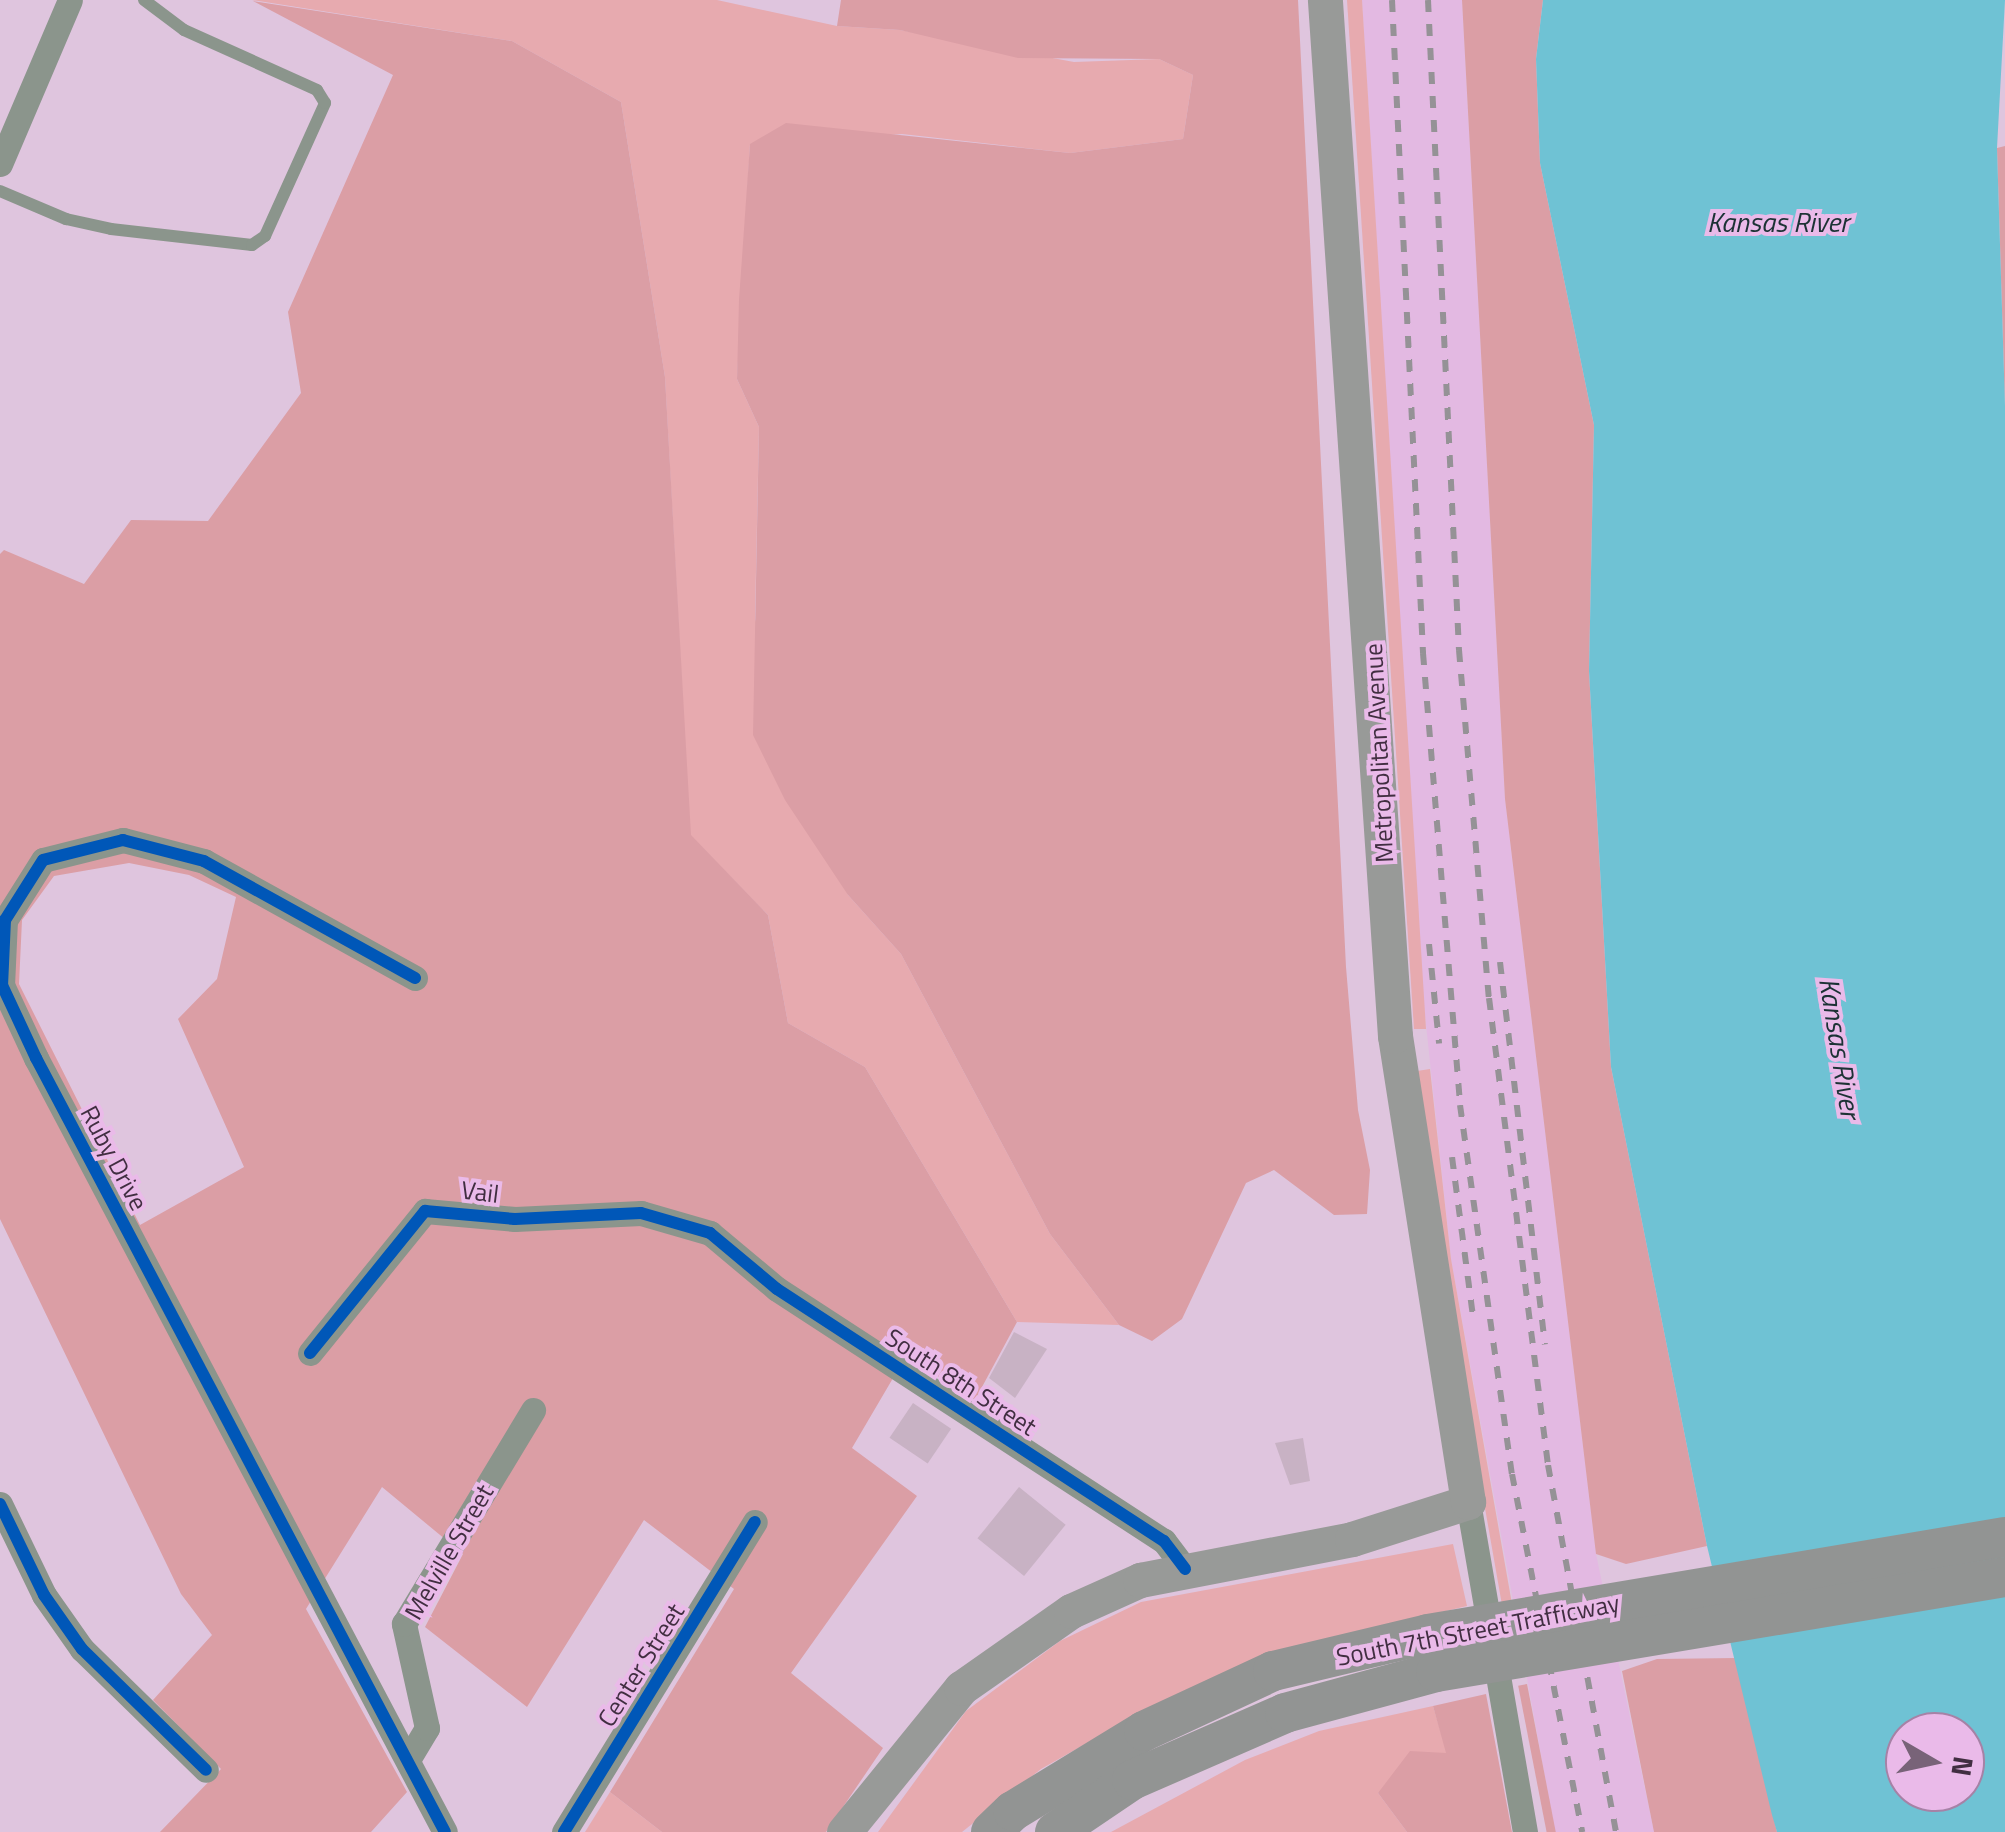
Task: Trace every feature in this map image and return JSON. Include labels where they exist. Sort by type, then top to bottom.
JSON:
[{"type":"main road","name":"Metropolitan Avenue","points":[[1326,0],[1396,1036],[1468,1502]]},
{"type":"main road","points":[[844,1832],[932,1718],[989,1664],[1103,1594],[1185,1568],[1352,1539],[1468,1502]]},
{"type":"main road","name":"South 7th Street Trafficway","points":[[1055,1832],[1132,1780],[1432,1653],[2005,1537]]},
{"type":"main road","name":"South 7th Street Trafficway","points":[[991,1832],[1013,1811],[1144,1732],[1272,1671],[2005,1577]]},
{"type":"street","points":[[0,164],[8,126],[70,0]]},
{"type":"street","name":"Ruby Drive","points":[[415,978],[204,861],[123,840],[44,860],[5,920],[2,985],[36,1058],[445,1832]]},
{"type":"street","name":"Vail","points":[[310,1354],[425,1211],[468,1210],[515,1219],[641,1213],[710,1232]]},
{"type":"street","name":"South 8th Street","points":[[710,1232],[777,1289],[1164,1542],[1185,1568]]},
{"type":"street","name":"Melville Street","points":[[409,1758],[427,1728],[404,1624],[534,1410]]},
{"type":"street","name":"Metropolitan Avenue","points":[[1468,1502],[1525,1832]]},
{"type":"street","points":[[0,1504],[44,1595],[82,1649],[206,1770]]},
{"type":"street","name":"Center Street","points":[[564,1832],[756,1522]]},
{"type":"lane","points":[[0,191],[66,219],[111,228],[252,245],[265,236],[324,103],[317,90],[184,30],[144,0]]},
{"type":"shaded area","points":[[252,0],[717,0],[837,26],[900,30],[1074,62],[1159,59],[1193,75],[1183,139],[1070,153],[902,134],[750,144],[737,379],[759,427],[755,619],[848,895],[901,954],[1050,1234],[1119,1325],[1017,1322],[865,1067],[788,1023],[768,915],[690,835],[665,377],[621,102],[512,41]]},
{"type":"shaded area","points":[[841,0],[1298,0],[1346,967],[1358,1110],[1370,1170],[1367,1214],[1334,1215],[1274,1170],[1246,1183],[1182,1319],[1152,1341],[1119,1325],[1050,1234],[901,954],[848,895],[785,800],[753,735],[759,427],[737,379],[739,300],[750,144],[786,123],[1070,153],[1183,139],[1193,75],[1159,59],[1018,58],[900,30],[837,26]]},
{"type":"shaded area","points":[[1347,0],[1362,0],[1426,1029],[1414,1029]]},
{"type":"shaded area","points":[[1362,0],[1462,0],[1505,799],[1596,1554],[1654,1832],[1555,1832],[1451,1259],[1422,987]]},
{"type":"shaded area","points":[[1462,0],[1543,0],[1536,59],[1540,163],[1594,425],[1589,671],[1611,1067],[1707,1546],[1626,1564],[1596,1554],[1505,799]]},
{"type":"shaded area","points":[[253,1],[512,41],[621,102],[665,377],[691,835],[768,915],[788,1023],[865,1067],[1017,1322],[975,1400],[906,1356],[852,1448],[917,1496],[791,1673],[883,1748],[826,1832],[662,1832],[610,1792],[734,1589],[644,1520],[527,1707],[425,1627],[463,1554],[382,1487],[306,1609],[407,1792],[371,1832],[160,1832],[221,1769],[153,1700],[212,1635],[181,1594],[0,1219],[0,554],[4,550],[84,584],[131,520],[208,521],[301,393],[288,312],[393,75]],"holes":[[[129,863],[189,875],[236,897],[217,979],[178,1019],[244,1167],[140,1225],[19,984],[22,920],[54,876]]]},
{"type":"shaded area","points":[[2005,146],[2005,406],[1997,148]]},
{"type":"shaded area","points":[[1430,1069],[1451,1259],[1512,1604],[1502,1605],[1445,1280],[1417,1071]]},
{"type":"shaded area","points":[[1453,1544],[1467,1606],[1354,1633],[1158,1703],[1041,1769],[962,1832],[878,1832],[966,1711],[1060,1641],[1141,1602]]},
{"type":"shaded area","points":[[1736,1658],[1777,1832],[1654,1832],[1622,1671],[1657,1659]]},
{"type":"shaded area","points":[[1527,1684],[1556,1832],[1547,1832],[1518,1686]]},
{"type":"shaded area","points":[[1486,1694],[1512,1832],[1407,1832],[1378,1793],[1410,1751],[1446,1753],[1433,1706]]},
{"type":"shaded area","points":[[1433,1706],[1447,1753],[1378,1793],[1407,1832],[1111,1832],[1245,1760],[1319,1731]]},
{"type":"shaded area","points":[[610,1792],[662,1832],[585,1832]]},
{"type":"water","name":"Kansas River","points":[[1543,0],[2005,0],[1997,148],[2005,406],[2005,1832],[1777,1832],[1772,1815],[1707,1546],[1611,1067],[1589,671],[1594,425],[1540,163],[1536,59]]},
{"type":"building","points":[[1014,1332],[1047,1349],[1015,1398],[989,1378]]},
{"type":"building","points":[[913,1403],[951,1429],[928,1464],[890,1438]]},
{"type":"building","points":[[1303,1438],[1310,1481],[1290,1485],[1275,1443]]},
{"type":"building","points":[[1019,1487],[1066,1525],[1024,1576],[977,1538]]},
{"type":"railway","points":[[1392,0],[1423,653],[1460,1105],[1512,1474],[1582,1832]]},
{"type":"railway","points":[[1428,0],[1459,650],[1489,998],[1548,1465],[1616,1832]]},
{"type":"railway","points":[[1429,944],[1439,1043]]},
{"type":"railway","points":[[1500,962],[1545,1344]]},
{"type":"railway","points":[[1452,1157],[1473,1316]]},
{"type":"cycle path","points":[[415,978],[204,861],[123,840],[43,860],[5,920],[2,985],[36,1058],[445,1832]]},
{"type":"cycle path","points":[[310,1353],[425,1211],[515,1219],[641,1213],[710,1233],[777,1289],[1164,1541],[1185,1569]]},
{"type":"cycle path","points":[[0,1504],[44,1595],[82,1649],[206,1770]]},
{"type":"cycle path","points":[[564,1832],[755,1522]]}]
